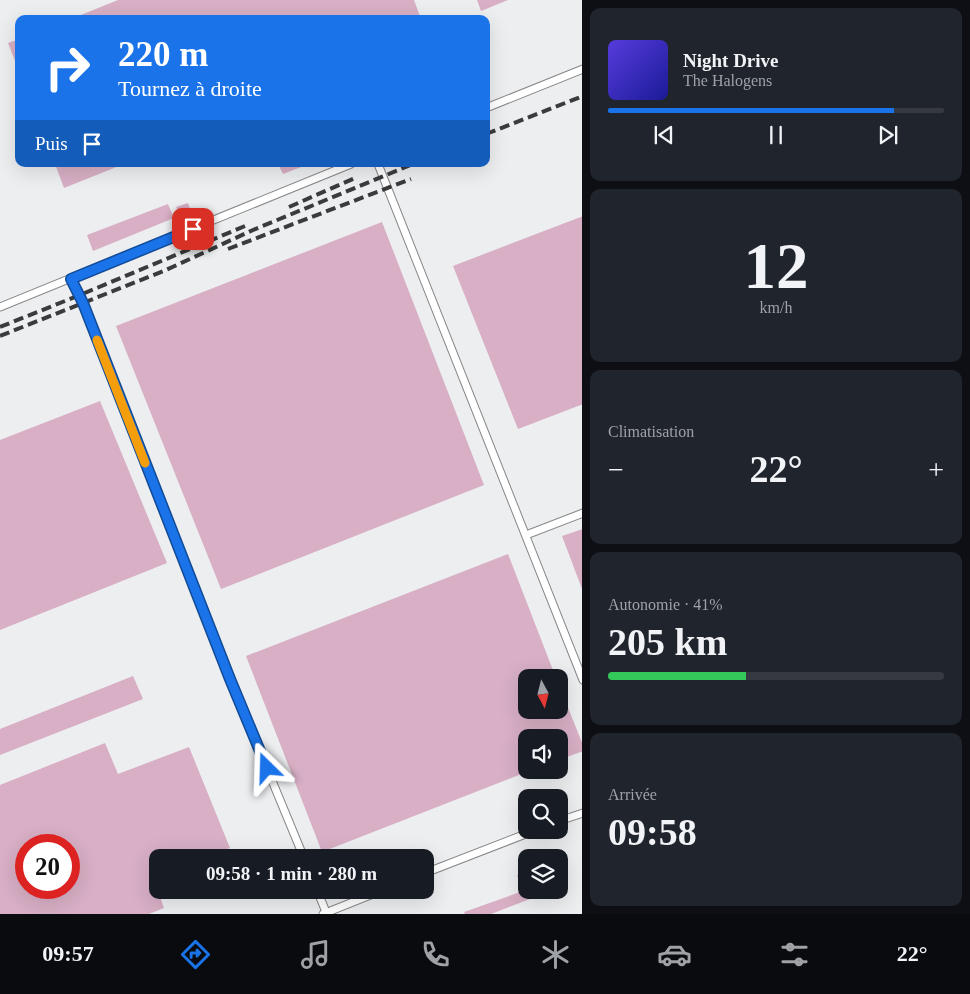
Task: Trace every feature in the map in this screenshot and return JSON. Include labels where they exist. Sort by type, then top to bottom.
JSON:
[{"type":"lane","points":[[490,106],[582,69]]},
{"type":"lane","points":[[0,307],[344,167]]},
{"type":"lane","points":[[379,167],[582,680]]},
{"type":"lane","points":[[71,279],[83,303],[230,679],[300,849]]},
{"type":"lane","points":[[526,535],[582,513]]},
{"type":"lane","points":[[568,818],[582,813]]},
{"type":"lane","points":[[434,870],[518,837]]},
{"type":"lane","points":[[320,899],[324,913],[360,899]]},
{"type":"building","points":[[118,0],[414,0],[420,15],[81,15]]},
{"type":"building","points":[[477,0],[508,0],[481,11]]},
{"type":"building","points":[[15,40],[15,61],[8,43]]},
{"type":"building","points":[[56,167],[116,167],[64,188]]},
{"type":"building","points":[[280,167],[301,167],[283,174]]},
{"type":"building","points":[[188,203],[191,212],[180,216],[176,207]]},
{"type":"building","points":[[168,204],[174,218],[93,251],[87,235]]},
{"type":"building","points":[[582,216],[582,404],[518,429],[453,266]]},
{"type":"building","points":[[382,222],[484,485],[221,589],[116,326]]},
{"type":"building","points":[[100,401],[167,563],[0,630],[0,440]]},
{"type":"building","points":[[582,529],[582,589],[562,536]]},
{"type":"building","points":[[508,554],[553,669],[518,669],[518,719],[568,719],[568,708],[582,742],[582,751],[568,757],[568,729],[518,729],[518,775],[330,849],[321,849],[246,656]]},
{"type":"building","points":[[133,676],[143,699],[0,755],[0,729]]},
{"type":"building","points":[[105,743],[118,774],[189,747],[230,848],[149,849],[149,899],[161,899],[164,908],[149,914],[0,914],[0,785]]},
{"type":"building","points":[[518,893],[518,899],[530,899],[491,914],[465,914],[464,912]]},
{"type":"railway","points":[[490,132],[582,96]]},
{"type":"railway","points":[[0,336],[166,270],[253,230],[406,167]]},
{"type":"railway","points":[[289,207],[355,178]]},
{"type":"railway","points":[[228,249],[411,179]]},
{"type":"railway","points":[[0,327],[245,226]]},
{"type":"slow traffic","points":[[97,340],[145,463]]},
{"type":"route","points":[[193,229],[71,279],[80,295],[230,679],[267,768]]}]
